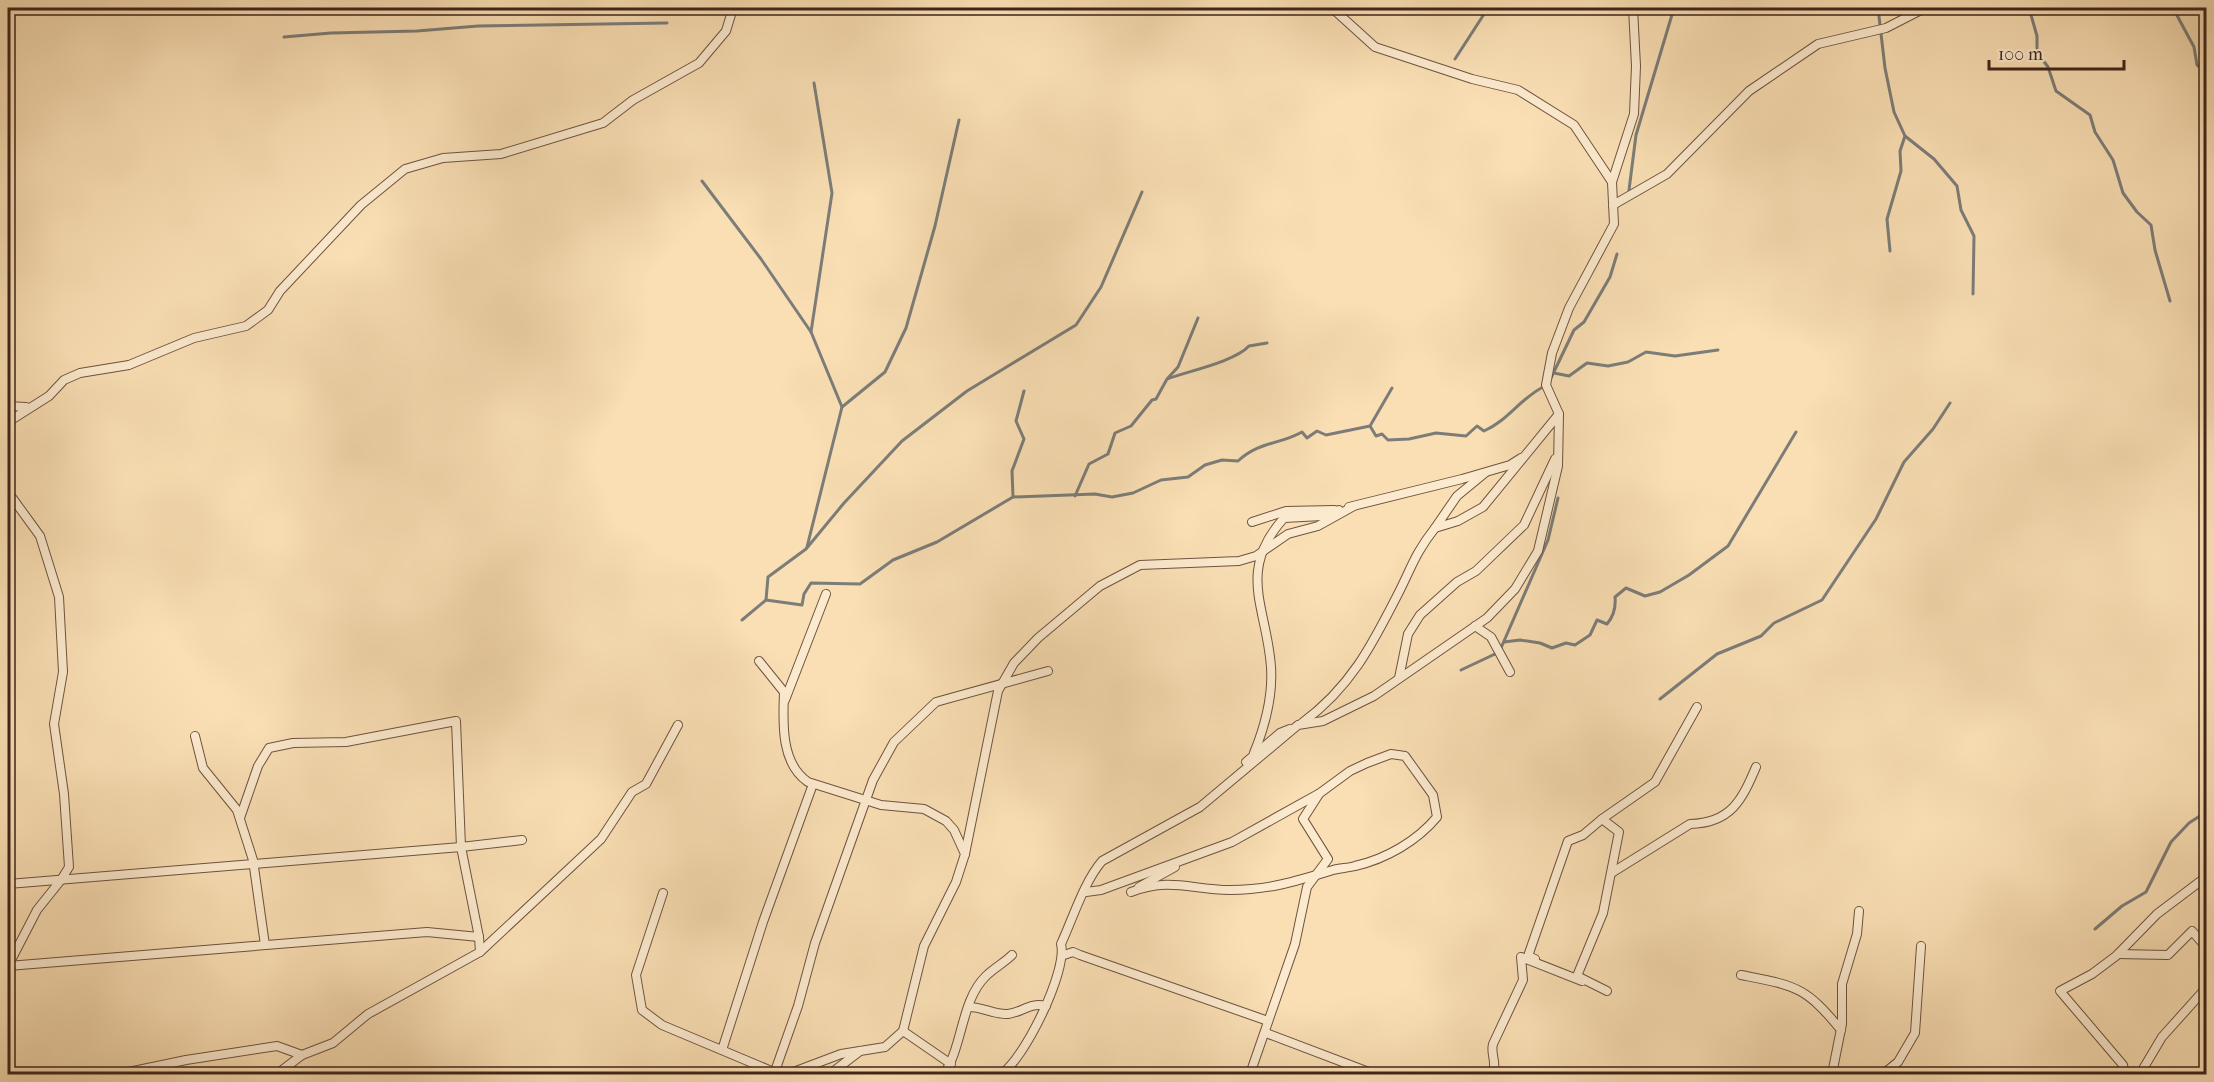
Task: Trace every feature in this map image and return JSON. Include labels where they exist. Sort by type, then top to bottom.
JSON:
[{"type":"street","points":[[8,422],[50,396],[64,380],[80,372],[129,365],[194,338],[246,326],[268,310],[280,291],[361,205],[405,169],[442,158],[501,154],[603,123],[633,100],[699,63],[726,31],[730,17],[736,8]]},
{"type":"street","points":[[1332,8],[1375,47],[1472,79],[1518,90],[1574,124],[1612,182]]},
{"type":"street","points":[[1200,807],[1254,753],[1280,733],[1298,725],[1323,721],[1374,696],[1487,618],[1515,589],[1538,551],[1560,451],[1559,414],[1546,385],[1552,353],[1569,308],[1614,224],[1612,182],[1634,114],[1636,66],[1633,8]]},
{"type":"street","points":[[1613,205],[1667,174],[1749,91],[1818,44],[1886,28],[1925,8]]},
{"type":"street","points":[[8,406],[33,406]]},
{"type":"street","points":[[1435,528],[1458,521],[1483,507],[1559,414]]},
{"type":"street","points":[[1399,678],[1408,634],[1420,615],[1457,582],[1476,571],[1524,525],[1560,451]]},
{"type":"street","points":[[1254,753],[1268,711],[1271,667],[1259,600],[1258,559],[1275,528],[1284,518],[1322,516],[1485,473],[1510,465],[1529,453]]},
{"type":"street","points":[[1001,1074],[1013,1064],[1046,1006],[1064,955],[1061,944],[1086,892],[1090,874],[1102,861],[1200,807],[1298,725],[1327,705],[1357,669],[1403,584],[1414,556],[1457,496],[1485,473]]},
{"type":"street","points":[[8,492],[40,536],[59,597],[63,672],[54,724],[64,794],[69,867],[62,880],[37,910],[8,966]]},
{"type":"street","points":[[788,1074],[841,1054],[888,1046],[903,1031],[924,946],[956,882],[965,854],[1000,686],[1014,663],[1038,638],[1100,586],[1140,565],[1239,561],[1262,553],[1288,534],[1318,526],[1354,506]]},
{"type":"street","points":[[1252,522],[1286,511],[1310,508],[1339,510]]},
{"type":"street","points":[[782,706],[826,594]]},
{"type":"street","points":[[1476,626],[1491,637],[1510,672]]},
{"type":"street","points":[[759,661],[768,676],[781,686],[784,692],[782,706],[788,753],[801,778],[813,784],[893,807],[914,806],[946,821],[954,830],[965,854]]},
{"type":"street","points":[[663,893],[636,975],[642,1010],[662,1025],[774,1073],[873,780],[894,742],[936,702],[958,694],[1000,686],[1048,671]]},
{"type":"street","points":[[1492,1074],[1496,1064],[1492,1050],[1493,1044],[1523,980],[1521,957],[1607,991],[1528,956],[1568,841],[1583,835],[1655,782],[1697,707]]},
{"type":"street","points":[[240,818],[258,766],[269,748],[293,743],[346,742],[456,721],[461,847],[480,952]]},
{"type":"street","points":[[277,1074],[302,1054],[333,1043],[368,1014],[480,952],[601,839],[632,792],[646,784],[678,725]]},
{"type":"street","points":[[195,736],[203,768],[237,810],[240,818],[253,862],[265,945]]},
{"type":"street","points":[[1086,892],[1101,890],[1188,858],[1232,842],[1320,793],[1350,771],[1391,754],[1405,756],[1432,795],[1437,817],[1425,831],[1393,851],[1355,867],[1297,883],[1253,889],[1216,890],[1182,883],[1148,886],[1131,892],[1188,858]]},
{"type":"street","points":[[1613,872],[1690,824],[1717,819],[1737,807],[1756,766]]},
{"type":"street","points":[[722,1050],[763,922],[813,784]]},
{"type":"street","points":[[1250,1074],[1295,944],[1307,886],[1328,859],[1303,819],[1320,793]]},
{"type":"street","points":[[1577,976],[1603,913],[1613,872],[1619,832],[1602,819]]},
{"type":"street","points":[[8,884],[522,840]]},
{"type":"street","points":[[2124,1074],[2123,1065],[2060,991],[2092,974],[2118,954],[2157,914],[2206,877]]},
{"type":"street","points":[[1832,1074],[1841,1030],[1842,984],[1857,934],[1859,911]]},
{"type":"street","points":[[2118,954],[2168,955],[2192,931],[2206,947]]},
{"type":"street","points":[[8,966],[427,932],[479,937]]},
{"type":"street","points":[[1883,1074],[1898,1062],[1914,1033],[1922,946]]},
{"type":"street","points":[[1064,955],[1073,952],[1080,954],[1268,1022]]},
{"type":"street","points":[[944,1074],[951,1064],[969,1007],[986,976],[1012,956]]},
{"type":"street","points":[[1741,975],[1802,990],[1815,1000],[1841,1030]]},
{"type":"street","points":[[2140,1074],[2162,1037],[2206,988]]},
{"type":"street","points":[[969,1007],[1002,1014],[1017,1012],[1033,1004],[1046,1006]]},
{"type":"street","points":[[903,1031],[951,1064]]},
{"type":"street","points":[[1266,1033],[1374,1074]]},
{"type":"street","points":[[119,1074],[186,1060],[277,1046],[302,1054]]},
{"type":"street","points":[[830,1074],[863,1049]]},
{"type":"waterway","points":[[1455,59],[1488,8]]},
{"type":"waterway","points":[[1629,190],[1636,135],[1674,8]]},
{"type":"waterway","points":[[1878,8],[1885,68],[1894,112],[1905,136],[1934,159],[1957,186],[1961,210],[1974,236],[1973,294]]},
{"type":"waterway","points":[[2029,8],[2037,36],[2037,52],[2048,67],[2056,91],[2090,115],[2095,132],[2113,160],[2123,193],[2137,212],[2151,225],[2155,250],[2170,301]]},
{"type":"waterway","points":[[2173,8],[2194,47],[2197,65],[2206,72]]},
{"type":"waterway","points":[[284,37],[478,26],[667,23]]},
{"type":"waterway","points":[[814,83],[832,193],[811,332],[842,407]]},
{"type":"waterway","points":[[807,547],[842,407],[885,372],[906,328],[935,226],[959,120]]},
{"type":"waterway","points":[[1890,251],[1887,219],[1901,171],[1900,151],[1905,136]]},
{"type":"waterway","points":[[702,181],[761,259],[811,332]]},
{"type":"waterway","points":[[742,620],[766,600],[768,577],[806,549],[844,503],[902,441],[967,391],[1076,325],[1101,287],[1142,192]]},
{"type":"waterway","points":[[1551,378],[1574,330],[1584,322],[1610,277],[1617,254]]},
{"type":"waterway","points":[[1168,378],[1178,367],[1198,318]]},
{"type":"waterway","points":[[1075,496],[1089,464],[1108,454],[1115,433],[1131,426],[1152,400],[1156,399],[1167,379],[1233,357],[1249,346],[1267,343]]},
{"type":"waterway","points":[[1554,373],[1569,376],[1587,363],[1608,366],[1628,362],[1646,352],[1675,356],[1718,350]]},
{"type":"waterway","points":[[1370,426],[1376,436],[1382,434],[1388,440],[1409,439],[1436,433],[1466,436],[1477,426],[1484,431],[1493,426],[1545,386]]},
{"type":"waterway","points":[[1013,497],[1095,494],[1112,497],[1133,493],[1161,480],[1188,477],[1205,465],[1222,460],[1238,461],[1262,446],[1302,432],[1307,438],[1317,431],[1326,435],[1370,426],[1392,388]]},
{"type":"waterway","points":[[766,600],[802,605],[804,594],[811,583],[860,584],[893,560],[937,542],[1013,497],[1012,471],[1024,439],[1016,421],[1024,391]]},
{"type":"waterway","points":[[1660,699],[1717,654],[1761,636],[1774,623],[1822,600],[1876,519],[1904,462],[1933,429],[1950,403]]},
{"type":"waterway","points":[[1504,642],[1520,640],[1540,643],[1552,648],[1566,643],[1575,645],[1590,635],[1597,620],[1607,624],[1614,612],[1615,597],[1626,588],[1645,596],[1660,592],[1689,575],[1728,546],[1796,432]]},
{"type":"waterway","points":[[1501,648],[1548,540],[1558,498]]},
{"type":"waterway","points":[[1461,670],[1495,654]]},
{"type":"waterway","points":[[2095,929],[2122,906],[2146,892],[2171,842],[2189,823],[2206,812]]}]
